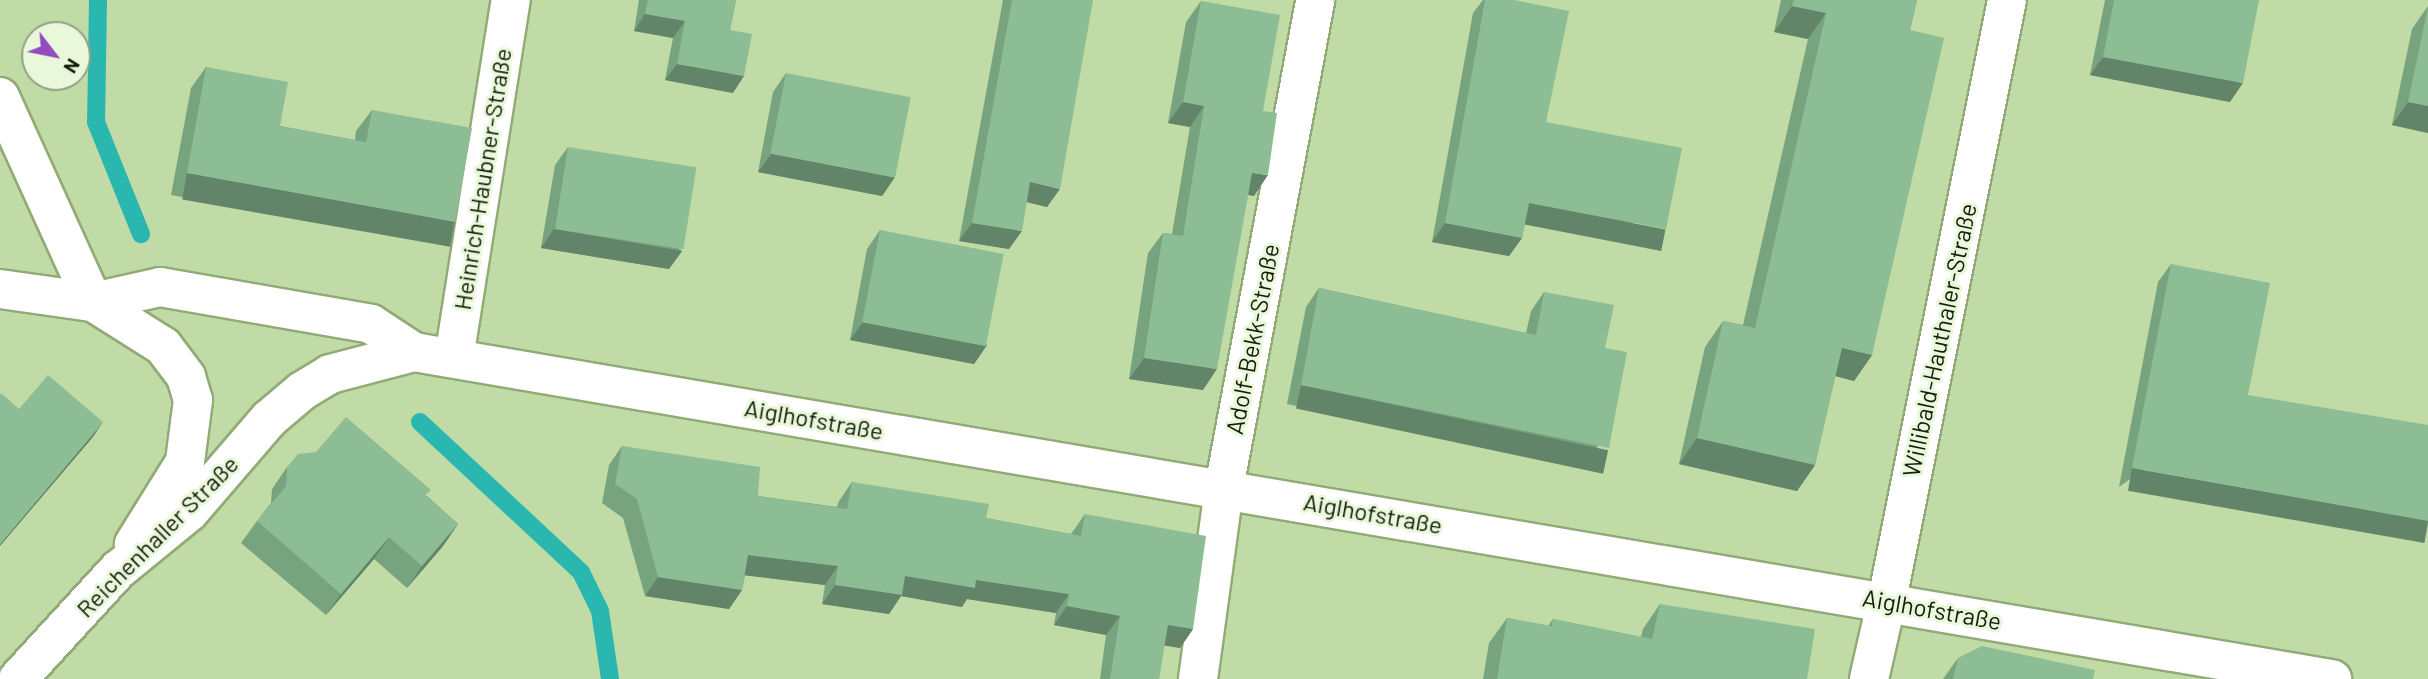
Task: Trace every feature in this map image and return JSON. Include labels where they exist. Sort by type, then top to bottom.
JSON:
[{"type":"street","name":"Heinrich-Haubner-Straße","points":[[454,358],[511,0]]},
{"type":"street","name":"Adolf-Bekk-Straße","points":[[1198,679],[1224,488],[1315,0]]},
{"type":"street","name":"Willibald-Hauthaler-Straße","points":[[1869,679],[2007,0]]},
{"type":"street","points":[[0,97],[93,302],[163,346],[186,377],[193,400],[185,462],[118,570]]},
{"type":"street","points":[[0,289],[93,302],[160,287],[371,324],[414,352]]},
{"type":"street","name":"Aiglhofstraße","points":[[414,352],[1886,600],[2332,679]]},
{"type":"street","name":"Reichenhaller Straße","points":[[18,679],[118,570],[189,512],[269,419],[302,391],[330,374],[414,352]]},
{"type":"building","points":[[648,0],[736,0],[730,30],[752,34],[744,76],[677,64],[685,21],[645,14]]},
{"type":"building","points":[[1012,0],[1093,0],[1060,189],[1030,182],[1022,231],[972,223]]},
{"type":"building","points":[[1485,0],[1514,0],[1569,11],[1546,122],[1682,148],[1666,229],[1529,203],[1522,238],[1445,223]]},
{"type":"building","points":[[1794,0],[1917,0],[1910,30],[1944,38],[1872,355],[1842,348],[1815,465],[1697,438],[1723,321],[1755,328],[1826,13],[1792,6]]},
{"type":"building","points":[[2114,0],[2259,0],[2243,83],[2103,57]]},
{"type":"building","points":[[1201,1],[1280,15],[1263,111],[1277,113],[1268,175],[1252,173],[1217,369],[1144,358],[1163,233],[1183,236],[1204,106],[1183,102]]},
{"type":"building","points":[[2428,7],[2428,106],[2408,102]]},
{"type":"building","points":[[206,67],[288,82],[280,126],[366,142],[372,110],[472,128],[455,222],[187,173]]},
{"type":"building","points":[[786,73],[911,97],[895,178],[770,153]]},
{"type":"building","points":[[568,147],[696,167],[683,249],[555,229]]},
{"type":"building","points":[[880,230],[1004,254],[986,346],[862,322]]},
{"type":"building","points":[[2171,264],[2270,283],[2248,395],[2428,425],[2428,521],[2132,468]]},
{"type":"building","points":[[1319,288],[1536,335],[1544,292],[1614,305],[1605,348],[1627,352],[1609,448],[1301,385]]},
{"type":"building","points":[[48,375],[103,422],[0,544],[0,395],[1,393],[19,409]]},
{"type":"building","points":[[346,417],[431,490],[425,495],[458,524],[422,566],[389,537],[341,594],[257,521],[286,486],[287,467],[298,454],[316,452]]},
{"type":"building","points":[[622,446],[760,467],[758,496],[847,509],[852,482],[989,504],[986,518],[1081,536],[1085,514],[1206,536],[1193,629],[1168,625],[1159,679],[1110,679],[1120,616],[1067,606],[1069,594],[976,580],[975,588],[905,576],[902,595],[835,585],[838,566],[748,555],[742,590],[658,577],[637,499],[615,484]]},
{"type":"building","points":[[1660,604],[1815,629],[1807,679],[1497,679],[1507,618],[1552,626],[1553,619],[1652,639]]},
{"type":"building","points":[[1982,646],[2095,670],[2093,679],[1953,679],[1958,658]]},
{"type":"waterway","points":[[98,0],[96,122],[141,234]]},
{"type":"waterway","points":[[420,422],[581,572],[600,611],[610,679]]}]
